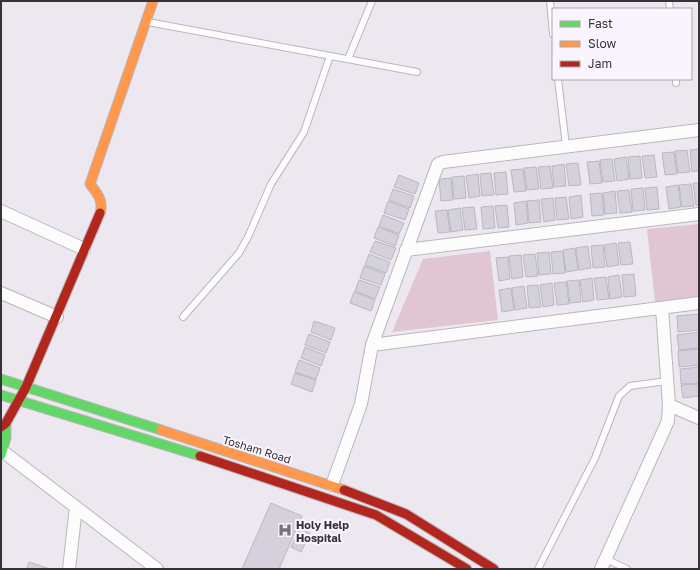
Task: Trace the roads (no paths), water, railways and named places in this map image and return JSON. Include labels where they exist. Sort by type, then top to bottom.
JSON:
[{"type":"main road","points":[[2,452],[6,438],[4,425],[26,387],[57,317],[102,207],[102,202],[90,184],[153,1]]},
{"type":"main road","name":"Tosham Road","points":[[1,379],[332,485],[406,514],[494,569]]},
{"type":"main road","points":[[1,395],[248,471],[376,515],[467,569]]},
{"type":"street","points":[[332,485],[361,404],[372,345],[438,164],[443,162],[699,130]]},
{"type":"street","points":[[1,211],[84,249]]},
{"type":"street","points":[[406,250],[699,214]]},
{"type":"street","points":[[1,293],[57,317]]},
{"type":"street","points":[[372,345],[699,303]]},
{"type":"street","points":[[604,564],[668,421],[669,405],[662,308]]},
{"type":"street","points":[[669,405],[699,418]]},
{"type":"street","points":[[2,452],[157,569]]},
{"type":"street","points":[[69,569],[76,507]]},
{"type":"lane","points":[[348,59],[372,1]]},
{"type":"lane","points":[[550,1],[552,23]]},
{"type":"lane","points":[[146,21],[417,72]]},
{"type":"lane","points":[[183,317],[239,253],[248,237],[271,184],[304,132],[330,56]]},
{"type":"lane","points":[[558,80],[566,146]]},
{"type":"lane","points":[[538,569],[595,458],[619,396],[630,386],[667,381]]},
{"type":"lane","points":[[604,564],[627,569]]},
{"type":"place","name":"Holy Help Hospital","points":[[285,530]]}]
